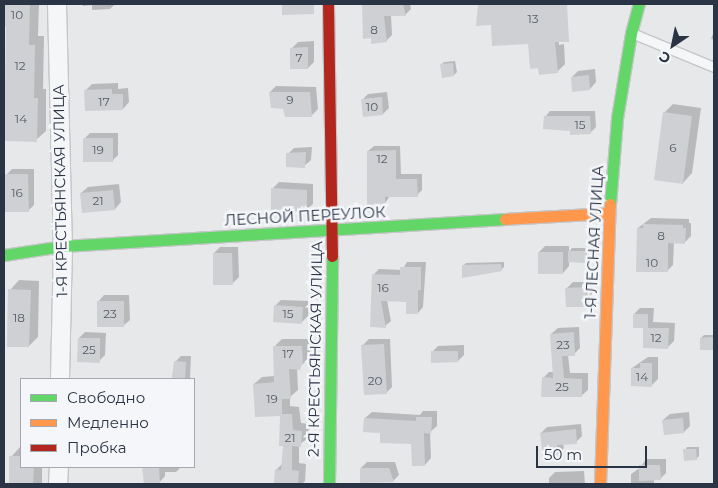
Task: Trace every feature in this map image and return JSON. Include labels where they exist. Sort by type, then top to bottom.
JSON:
[{"type":"street","name":"1-Я КРЕСТЬЯНСКАЯ УЛИЦА","points":[[57,4],[63,246],[60,378]]},
{"type":"street","name":"2-Я КРЕСТЬЯНСКАЯ УЛИЦА","points":[[328,4],[332,229],[328,484]]},
{"type":"street","name":"1-Я ЛЕСНАЯ УЛИЦА","points":[[600,484],[609,213],[617,118],[631,32],[639,4]]},
{"type":"street","name":"ЛЕСНОЙ ПЕРЕУЛОК","points":[[4,255],[63,246],[609,213]]},
{"type":"street","points":[[58,484],[59,468]]},
{"type":"lane","points":[[631,32],[714,67]]},
{"type":"building","points":[[4,4],[30,4],[29,45],[35,45],[34,98],[38,98],[37,142],[4,141],[6,27],[4,27]]},
{"type":"building","points":[[282,4],[314,4],[314,14],[282,15]]},
{"type":"building","points":[[362,4],[403,4],[406,16],[384,16],[387,42],[371,44],[371,38],[363,39]]},
{"type":"building","points":[[478,4],[567,4],[569,42],[555,42],[558,73],[539,75],[538,68],[530,69],[528,44],[492,46],[491,25],[476,26]]},
{"type":"building","points":[[308,47],[308,69],[290,69],[290,48]]},
{"type":"building","points":[[453,63],[454,76],[442,78],[440,64]]},
{"type":"building","points":[[589,75],[590,90],[572,92],[571,77]]},
{"type":"building","points":[[112,89],[112,94],[123,94],[123,110],[85,111],[84,90]]},
{"type":"building","points":[[269,92],[310,92],[312,117],[285,117],[283,109],[271,108]]},
{"type":"building","points":[[382,97],[383,115],[363,117],[361,99]]},
{"type":"building","points":[[663,112],[692,116],[683,184],[654,180]]},
{"type":"building","points":[[544,116],[590,116],[591,134],[570,135],[570,131],[543,129]]},
{"type":"building","points":[[83,138],[113,138],[113,162],[83,162]]},
{"type":"building","points":[[396,150],[396,179],[417,179],[418,197],[385,197],[385,204],[367,205],[367,151]]},
{"type":"building","points":[[306,152],[305,168],[286,167],[286,153]]},
{"type":"building","points":[[5,174],[28,174],[29,212],[5,212]]},
{"type":"building","points":[[271,188],[307,190],[307,212],[271,210]]},
{"type":"building","points":[[113,190],[115,210],[82,213],[80,193]]},
{"type":"building","points":[[643,224],[683,225],[683,228],[686,228],[685,244],[668,243],[668,272],[636,272],[637,228],[643,228]]},
{"type":"building","points":[[568,251],[585,251],[585,263],[568,262]]},
{"type":"building","points":[[538,252],[563,252],[563,274],[538,274]]},
{"type":"building","points":[[213,253],[232,253],[233,285],[213,285]]},
{"type":"building","points":[[501,264],[502,271],[462,278],[462,265]]},
{"type":"building","points":[[400,267],[421,267],[421,290],[418,290],[418,314],[406,314],[406,302],[381,301],[386,328],[370,327],[372,274],[400,275]]},
{"type":"building","points":[[586,287],[586,307],[566,307],[565,288]]},
{"type":"building","points":[[8,289],[31,290],[29,347],[7,347]]},
{"type":"building","points":[[97,301],[124,301],[124,327],[97,327]]},
{"type":"building","points":[[274,305],[303,307],[302,324],[273,322]]},
{"type":"building","points":[[633,314],[648,314],[648,328],[669,328],[668,349],[643,348],[643,328],[633,328]]},
{"type":"building","points":[[574,332],[575,356],[562,356],[564,378],[582,379],[582,397],[541,397],[542,377],[553,378],[550,334]]},
{"type":"building","points":[[713,337],[713,350],[700,350],[700,338]]},
{"type":"building","points":[[78,338],[100,338],[100,363],[77,362]]},
{"type":"building","points":[[384,344],[387,394],[364,395],[361,345]]},
{"type":"building","points":[[273,346],[302,346],[303,362],[300,370],[289,369],[291,399],[282,399],[282,414],[292,414],[293,430],[302,431],[301,447],[292,446],[292,470],[299,471],[298,484],[274,484],[275,469],[281,470],[283,446],[279,446],[280,416],[255,417],[253,384],[274,382]]},
{"type":"building","points":[[431,351],[458,351],[458,362],[431,363]]},
{"type":"building","points":[[174,361],[186,362],[185,378],[172,378]]},
{"type":"building","points":[[640,363],[652,363],[652,387],[631,386],[631,368],[640,368]]},
{"type":"building","points":[[416,417],[432,417],[431,434],[424,433],[425,466],[412,466],[411,444],[380,443],[380,433],[363,432],[364,418],[416,421]]},
{"type":"building","points":[[683,418],[684,433],[664,435],[662,420]]},
{"type":"building","points":[[576,429],[577,444],[557,445],[558,455],[543,457],[540,433]]},
{"type":"building","points":[[683,449],[696,449],[697,460],[684,461]]},
{"type":"building","points":[[9,456],[20,456],[20,468],[34,468],[33,484],[9,484]]},
{"type":"building","points":[[639,465],[660,465],[661,480],[639,481]]},
{"type":"building","points":[[142,468],[159,468],[160,484],[144,484]]},
{"type":"building","points":[[360,468],[389,468],[394,482],[360,483]]},
{"type":"traffic: fast","points":[[610,204],[617,118],[631,33],[639,4]]},
{"type":"traffic: fast","points":[[4,255],[63,246],[505,219]]},
{"type":"traffic: fast","points":[[329,484],[332,256]]},
{"type":"traffic: slow","points":[[600,484],[610,204]]},
{"type":"traffic: slow","points":[[505,219],[609,213]]},
{"type":"traffic: jam","points":[[328,4],[332,256]]}]
